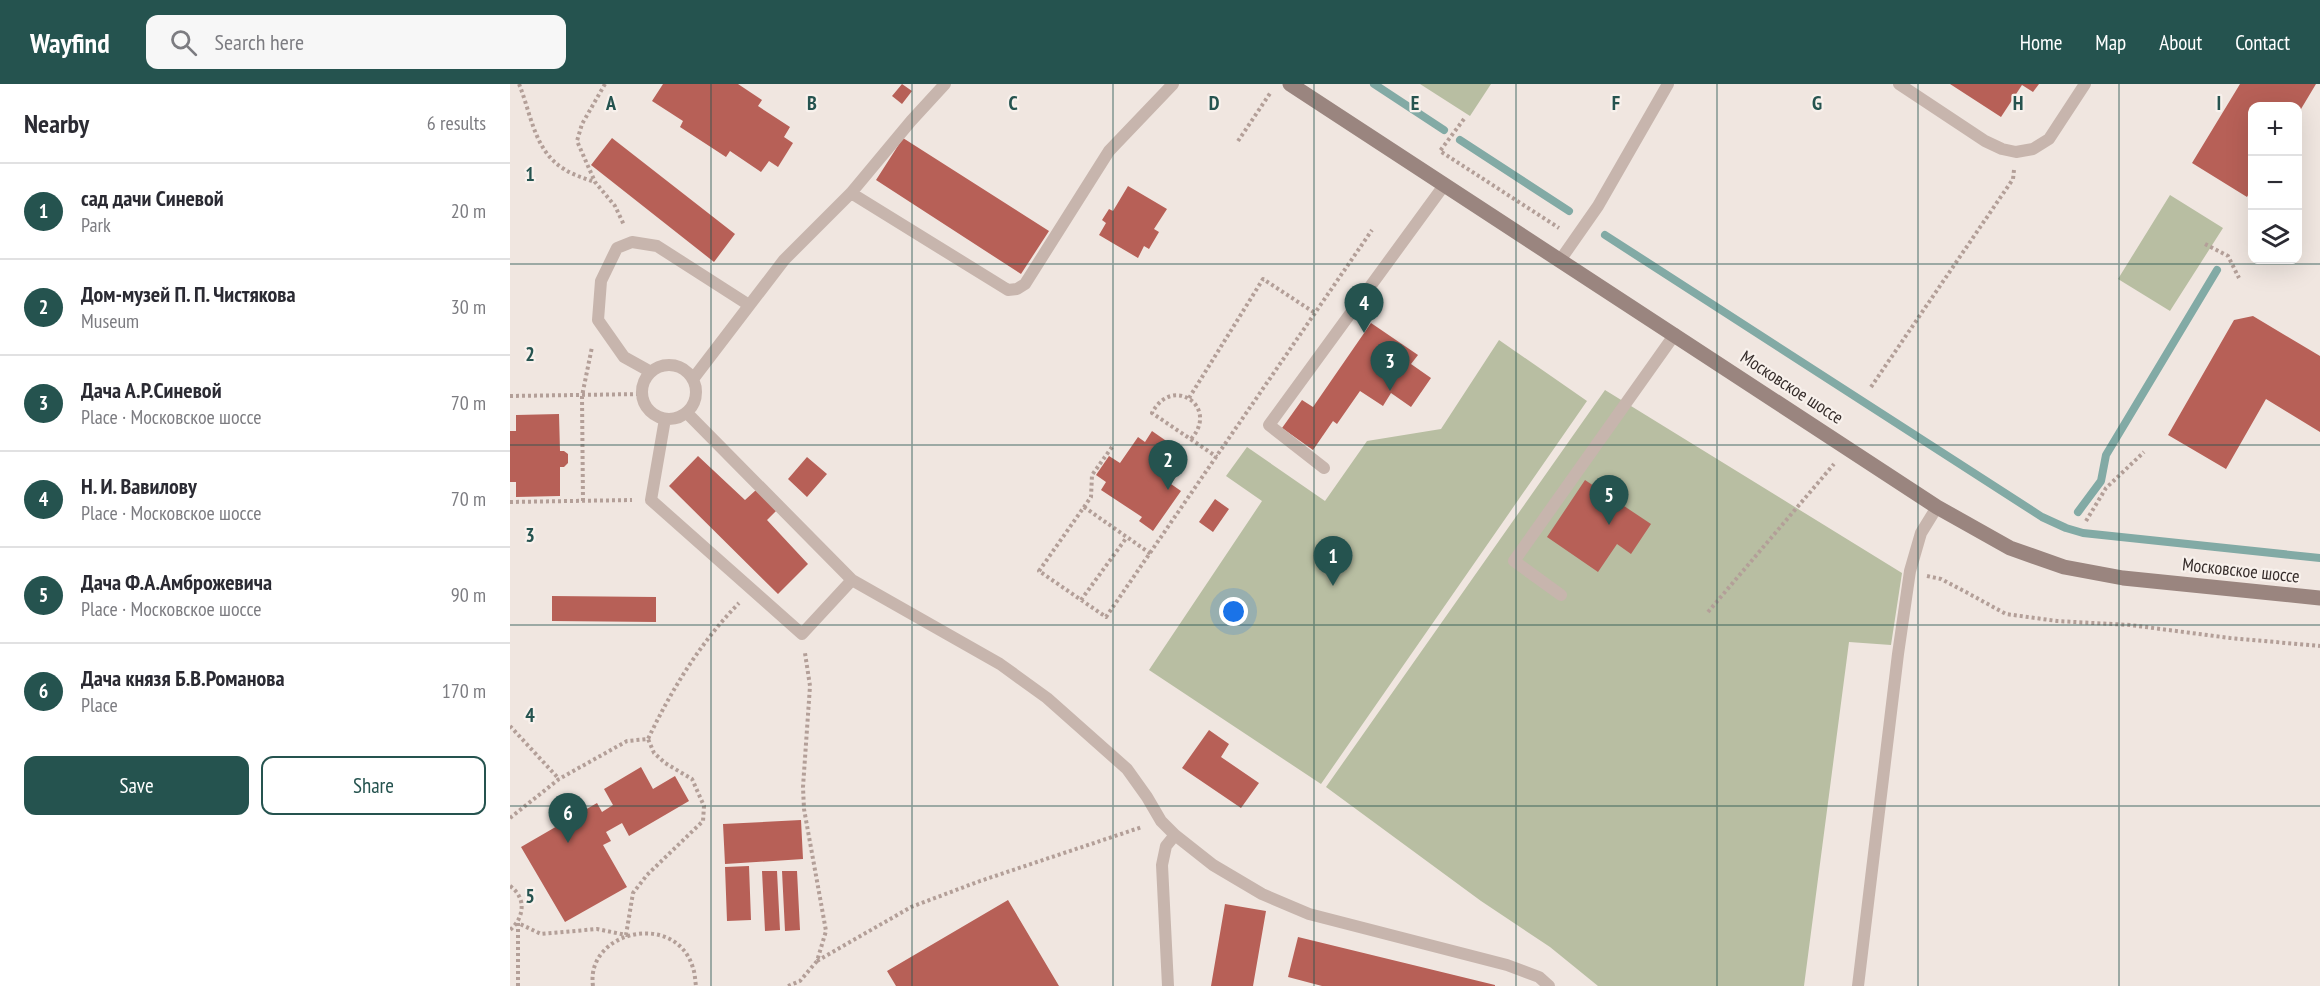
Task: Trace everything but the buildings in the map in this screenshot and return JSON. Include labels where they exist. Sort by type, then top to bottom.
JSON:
[{"type":"main road","name":"Московское шоссе","points":[[1290,84],[1445,183],[1938,507],[2010,548],[2064,567],[2123,578],[2320,598]]},
{"type":"lane","points":[[693,379],[784,260],[851,193],[945,84]]},
{"type":"lane","points":[[851,193],[1008,290],[1017,289],[1025,284],[1109,151],[1173,84]]},
{"type":"lane","points":[[1561,259],[1598,206],[1668,84]]},
{"type":"lane","points":[[1899,84],[1985,141],[2002,149],[2016,152],[2033,149],[2049,139],[2085,84]]},
{"type":"lane","points":[[1324,468],[1269,425],[1445,183]]},
{"type":"lane","points":[[651,372],[624,357],[598,320],[601,280],[617,248],[632,242],[657,246],[749,305]]},
{"type":"lane","points":[[1561,595],[1514,561],[1675,334]]},
{"type":"lane","points":[[666,366],[674,366],[681,368],[693,379],[696,397],[693,406],[687,412],[672,419],[664,419],[649,410],[642,394],[646,378],[651,372],[666,366]]},
{"type":"lane","points":[[687,412],[852,580],[999,664],[1047,698],[1127,769],[1161,821],[1175,835],[1214,865],[1262,894],[1309,914],[1507,965],[1539,977],[1549,986]]},
{"type":"lane","points":[[664,419],[651,500],[802,634],[852,580]]},
{"type":"lane","points":[[1858,986],[1910,571],[1921,533],[1938,507]]},
{"type":"lane","points":[[1168,986],[1162,865],[1166,846],[1175,835]]},
{"type":"path","points":[[519,84],[533,128],[543,150],[563,169],[595,182]]},
{"type":"path","points":[[605,84],[582,124],[577,141],[595,182],[615,206],[632,242]]},
{"type":"path","points":[[1238,141],[1271,91]]},
{"type":"path","points":[[1464,119],[1440,151],[1575,239]]},
{"type":"path","points":[[1871,387],[2013,179]]},
{"type":"path","points":[[1112,447],[1092,475],[1091,497],[1040,571],[1106,617],[1372,230]]},
{"type":"path","points":[[2205,244],[2228,256],[2239,278]]},
{"type":"path","points":[[1189,398],[1263,279],[1315,313]]},
{"type":"path","points":[[584,501],[582,396],[598,320]]},
{"type":"path","points":[[510,396],[642,394]]},
{"type":"path","points":[[1191,439],[1197,432],[1200,413],[1189,398],[1172,395],[1163,398],[1152,412],[1191,439],[1217,457]]},
{"type":"path","points":[[1708,612],[1848,447]]},
{"type":"path","points":[[2086,520],[2106,488],[2144,452]]},
{"type":"path","points":[[510,502],[651,500]]},
{"type":"path","points":[[1084,507],[1150,554]]},
{"type":"path","points":[[1081,600],[1127,537]]},
{"type":"path","points":[[1910,571],[1941,579],[2006,614],[2320,646]]},
{"type":"path","points":[[626,935],[633,893],[662,859],[703,821],[704,806],[692,779],[664,763],[654,753],[648,739],[662,709],[699,648],[721,621],[752,590]]},
{"type":"path","points":[[802,634],[810,686],[803,787],[804,809],[826,931],[817,961]]},
{"type":"path","points":[[510,726],[559,779]]},
{"type":"path","points":[[510,819],[559,779],[627,741],[648,739]]},
{"type":"path","points":[[788,986],[800,981],[817,961],[911,907],[980,881],[1161,821]]},
{"type":"path","points":[[510,886],[521,899],[522,911],[518,923],[518,986]]},
{"type":"path","points":[[518,923],[541,934],[597,929],[626,935],[646,932],[666,937],[682,949],[693,966],[696,986]]},
{"type":"path","points":[[510,930],[518,923]]},
{"type":"path","points":[[593,986],[597,962],[609,945],[626,935]]},
{"type":"green space","points":[[1420,84],[1491,84],[1470,116]]},
{"type":"green space","points":[[2170,195],[2223,228],[2170,311],[2118,279]]},
{"type":"green space","points":[[1499,340],[1587,401],[1321,784],[1149,670],[1262,501],[1226,476],[1247,447],[1325,501],[1367,441],[1441,429]]},
{"type":"green space","points":[[1605,390],[1902,573],[1891,645],[1849,642],[1804,986],[1598,986],[1550,947],[1481,901],[1326,787]]},
{"type":"waterway","points":[[1374,84],[1444,130]]},
{"type":"waterway","points":[[1460,140],[1569,211]]},
{"type":"waterway","points":[[1605,235],[2042,517],[2066,528],[2083,533],[2320,558]]},
{"type":"waterway","points":[[2078,512],[2101,481],[2106,455],[2217,270]]},
{"type":"place","name":"Н. И. Вавилову","points":[[1364,333]]},
{"type":"place","name":"Дача А.Р.Синевой","points":[[1390,391]]},
{"type":"place","name":"Дом-музей П. П. Чистякова","points":[[1168,490]]},
{"type":"place","name":"Дача Ф.А.Амброжевича","points":[[1609,525]]},
{"type":"place","name":"сад дачи Синевой","points":[[1333,586]]},
{"type":"place","name":"Дача князя Б.В.Романова","points":[[568,843]]}]
